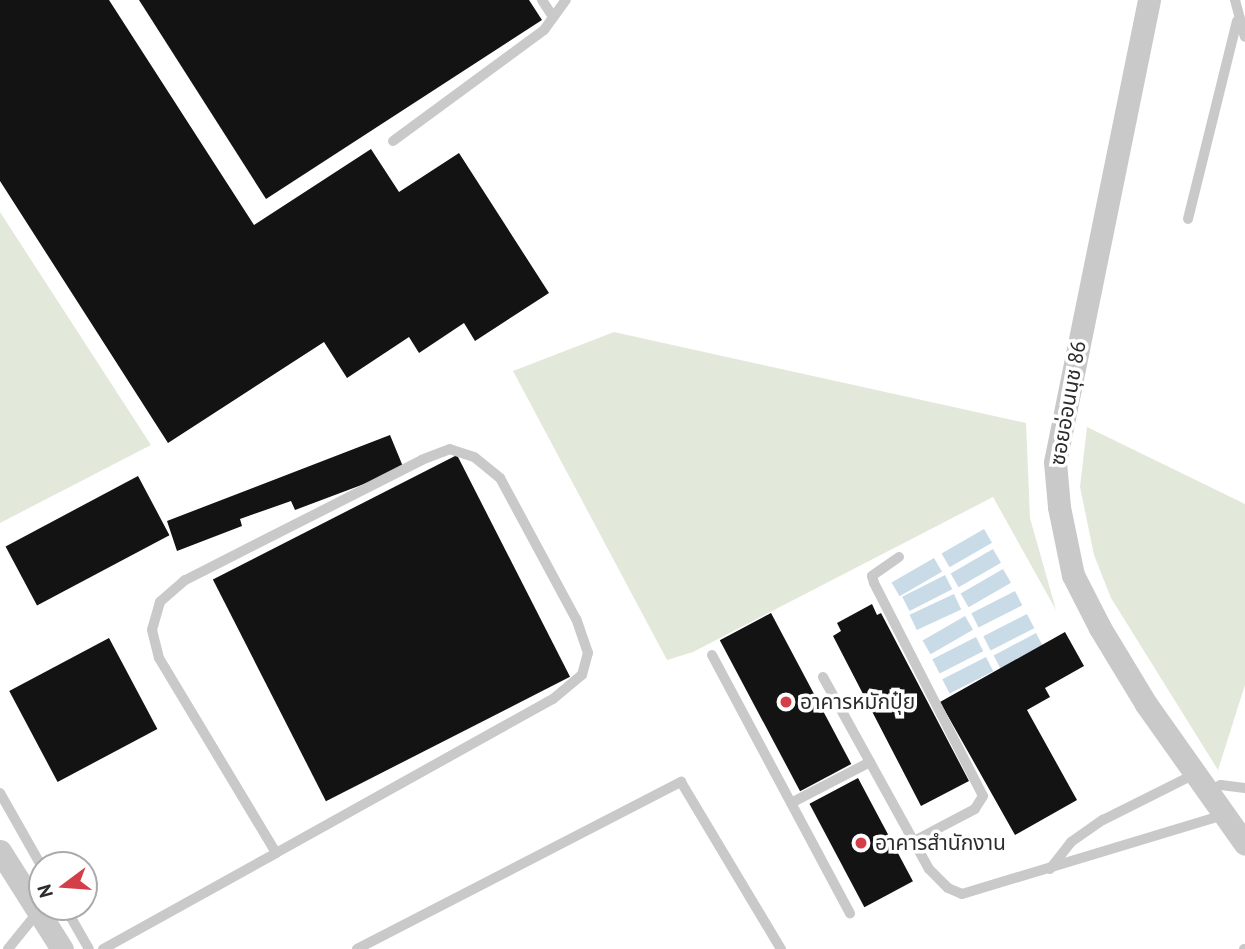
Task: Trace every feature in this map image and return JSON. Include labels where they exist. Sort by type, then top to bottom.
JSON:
[{"type":"street","name":"ซอยอ่อนนุช 86","points":[[1149,0],[1055,462],[1073,575],[1146,704],[1245,844]]},
{"type":"street","points":[[0,851],[9,883],[28,900]]},
{"type":"street","points":[[46,921],[62,949]]},
{"type":"lane","points":[[542,0],[553,17]]},
{"type":"lane","points":[[393,141],[544,30],[566,0]]},
{"type":"lane","points":[[1235,0],[1237,20],[1245,37]]},
{"type":"lane","points":[[1188,219],[1237,20]]},
{"type":"lane","points":[[103,949],[553,699],[582,675],[587,653],[576,619],[500,478],[474,457],[450,449],[422,460],[185,580],[160,602],[152,630],[159,658],[275,853]]},
{"type":"lane","points":[[899,557],[872,576],[874,583],[983,796],[975,809],[914,841]]},
{"type":"lane","points":[[712,655],[850,913]]},
{"type":"lane","points":[[823,677],[914,841],[940,881],[962,894],[1224,815]]},
{"type":"lane","points":[[791,803],[870,762]]},
{"type":"lane","points":[[357,949],[681,782],[781,949]]},
{"type":"lane","points":[[1050,869],[1071,842],[1093,827],[1201,783],[1245,788]]},
{"type":"lane","points":[[0,793],[33,851]]},
{"type":"lane","points":[[8,949],[31,921]]},
{"type":"lane","points":[[73,921],[89,949]]},
{"type":"shaded area","points":[[0,212],[151,445],[0,523]]},
{"type":"shaded area","points":[[614,332],[1026,423],[1030,518],[1056,610],[993,497],[693,652],[667,660],[513,371]]},
{"type":"shaded area","points":[[1087,427],[1245,504],[1245,685],[1218,770],[1111,598],[1094,555],[1080,487]]},
{"type":"water","points":[[984,529],[992,543],[950,567],[942,554]]},
{"type":"water","points":[[993,549],[1001,563],[959,587],[951,574]]},
{"type":"water","points":[[934,558],[942,572],[900,596],[892,582]]},
{"type":"water","points":[[1003,569],[1011,583],[969,607],[961,594]]},
{"type":"water","points":[[945,575],[952,589],[909,611],[902,597]]},
{"type":"water","points":[[1015,591],[1022,605],[979,628],[971,613]]},
{"type":"water","points":[[954,594],[961,609],[917,630],[910,615]]},
{"type":"water","points":[[1027,614],[1034,628],[991,651],[983,636]]},
{"type":"water","points":[[965,616],[973,630],[931,654],[923,640]]},
{"type":"water","points":[[1036,633],[1044,648],[1002,671],[994,656]]},
{"type":"water","points":[[976,637],[983,651],[940,674],[932,659]]},
{"type":"water","points":[[986,657],[993,671],[950,694],[942,679]]},
{"type":"building","points":[[0,0],[109,0],[254,225],[371,149],[399,192],[459,153],[549,293],[475,341],[464,323],[419,353],[409,337],[347,378],[324,342],[168,443],[0,181]]},
{"type":"building","points":[[139,0],[529,0],[542,20],[266,199]]},
{"type":"building","points":[[390,435],[404,469],[295,510],[291,501],[240,519],[242,526],[177,551],[167,521]]},
{"type":"building","points":[[457,455],[570,677],[326,801],[213,579]]},
{"type":"building","points":[[138,476],[169,535],[37,606],[6,546]]},
{"type":"building","points":[[872,604],[877,615],[881,613],[969,781],[921,806],[833,636],[841,631],[837,623]]},
{"type":"building","name":"อาคารหมักปุ๋ย","points":[[771,613],[851,764],[800,791],[720,640]]},
{"type":"building","points":[[1065,632],[1084,666],[1045,688],[1050,697],[1027,710],[1077,800],[1015,835],[940,702]]},
{"type":"building","points":[[109,638],[157,729],[58,782],[9,691]]},
{"type":"building","name":"อาคารสำนักงาน","points":[[858,778],[913,881],[864,907],[809,804]]},
{"type":"place","name":"อาคารหมักปุ๋ย","points":[[786,702]]},
{"type":"place","name":"อาคารสำนักงาน","points":[[861,843]]}]
